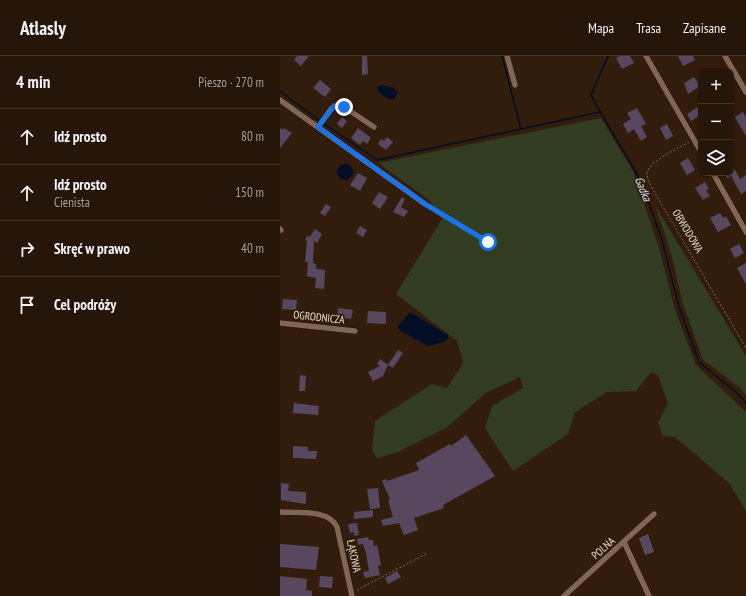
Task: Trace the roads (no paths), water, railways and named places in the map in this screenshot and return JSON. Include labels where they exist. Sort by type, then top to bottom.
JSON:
[{"type":"street","points":[[507,56],[515,85]]},
{"type":"street","points":[[646,56],[698,146]]},
{"type":"street","points":[[725,56],[746,92]]},
{"type":"street","points":[[280,100],[425,204]]},
{"type":"street","points":[[318,127],[331,109],[338,105],[344,107],[374,127]]},
{"type":"street","points":[[715,176],[746,232]]},
{"type":"street","name":"OGRODNICZA","points":[[280,323],[355,331]]},
{"type":"street","name":"ŁĄKOWA","points":[[280,512],[324,516],[334,521],[337,527],[351,595]]},
{"type":"street","name":"POLNA","points":[[564,596],[654,514]]},
{"type":"street","points":[[624,542],[649,596]]},
{"type":"water","points":[[380,85],[394,88],[398,92],[394,99],[388,99],[378,92],[377,87]]},
{"type":"water","points":[[345,164],[352,169],[353,172],[348,179],[345,180],[338,175],[337,172],[342,165]]},
{"type":"water","points":[[410,312],[448,335],[448,339],[444,342],[428,346],[402,332],[398,328],[399,325]]},
{"type":"waterway","name":"Gadka","points":[[502,56],[521,129],[600,112],[641,181],[662,240],[679,307],[699,362],[738,394],[746,403]]},
{"type":"waterway","points":[[600,112],[591,95],[608,56]]},
{"type":"waterway","points":[[280,91],[320,121]]},
{"type":"waterway","points":[[323,123],[377,160],[521,129]]}]
